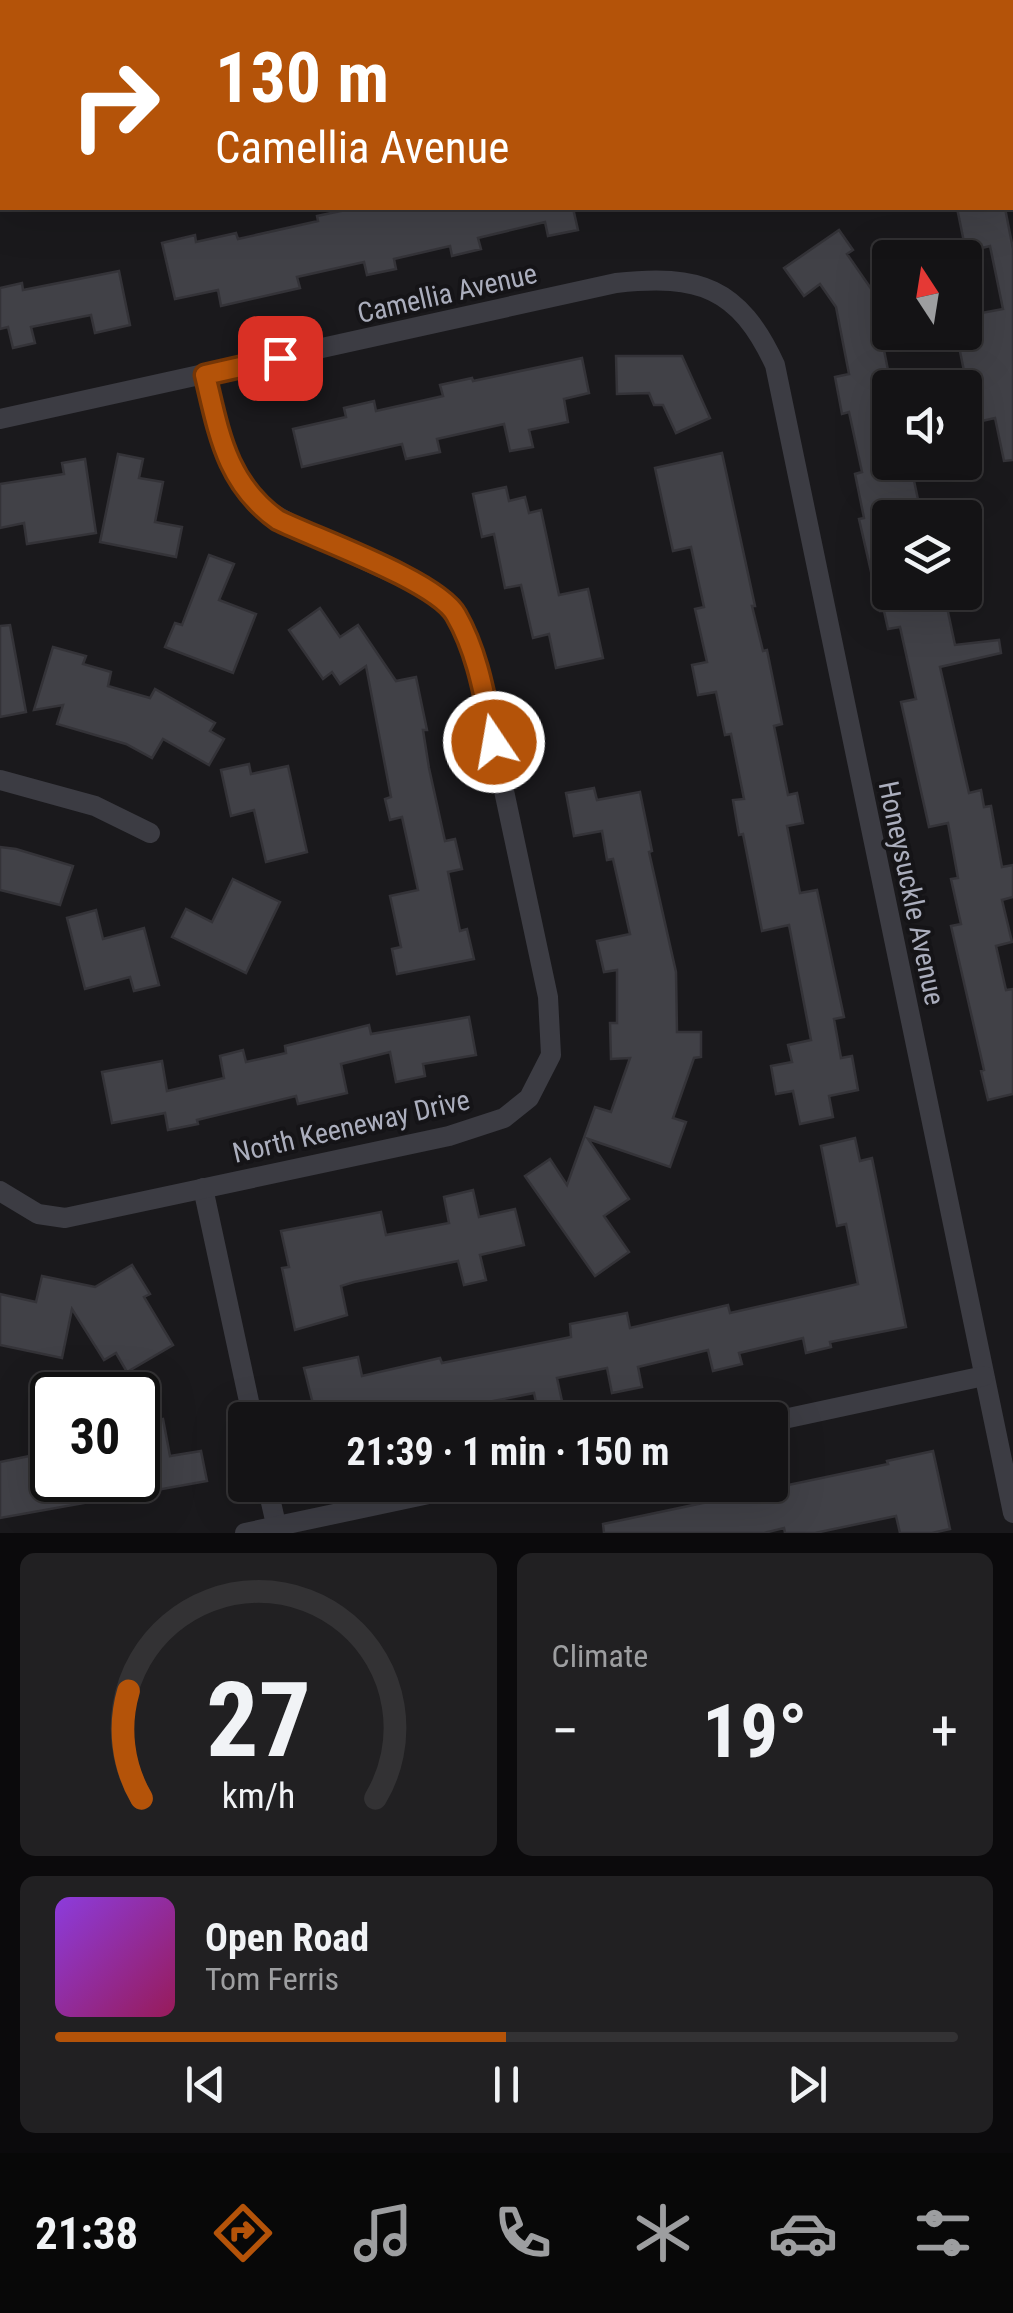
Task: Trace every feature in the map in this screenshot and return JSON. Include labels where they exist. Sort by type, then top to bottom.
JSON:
[{"type":"street","name":"Camellia Avenue","points":[[0,419],[616,283],[673,280],[702,285],[729,298]]},
{"type":"street","name":"Honeysuckle Avenue","points":[[729,298],[762,335],[776,364],[1013,1513]]},
{"type":"street","name":"North Keeneway Drive","points":[[205,375],[229,463],[256,504],[312,536],[432,591],[455,611],[478,669],[548,997],[551,1044],[551,1055],[529,1098],[504,1118],[449,1136],[203,1188],[249,1402]]},
{"type":"street","points":[[0,780],[95,806],[150,833]]},
{"type":"street","points":[[0,1190],[38,1214],[65,1218],[203,1188]]},
{"type":"street","points":[[788,1418],[984,1376]]},
{"type":"street","points":[[271,1502],[277,1530]]},
{"type":"street","points":[[245,1533],[277,1530],[398,1502]]},
{"type":"building","points":[[346,210],[573,210],[578,230],[548,236],[545,222],[478,238],[481,249],[452,256],[450,246],[394,259],[396,269],[367,275],[364,262],[297,277],[300,288],[221,306],[218,290],[175,299],[162,243],[195,235],[196,242],[236,233],[238,239],[318,221],[317,216]]},
{"type":"building","points":[[957,210],[1005,210],[1013,249],[1013,460],[1004,461],[995,418],[982,421],[982,370],[964,370],[960,350],[982,350],[982,313],[1003,309],[990,246],[982,248],[982,240],[964,240]]},
{"type":"building","points":[[839,230],[853,250],[847,254],[872,290],[872,350],[884,350],[888,370],[872,370],[872,480],[914,480],[918,500],[872,500],[872,576],[859,519],[864,518],[855,474],[862,472],[849,412],[842,414],[835,377],[849,374],[836,307],[820,284],[804,296],[784,268]]},
{"type":"building","points":[[119,271],[130,325],[95,333],[91,315],[31,327],[35,343],[13,348],[8,327],[0,329],[0,288],[22,283],[23,290]]},
{"type":"building","points":[[616,356],[682,356],[710,418],[676,433],[663,405],[654,405],[649,393],[617,394]]},
{"type":"building","points":[[582,358],[589,393],[564,399],[568,422],[529,430],[533,447],[510,451],[504,424],[437,439],[440,452],[406,459],[402,444],[302,467],[293,429],[346,417],[344,408],[374,401],[376,411],[443,396],[440,385]]},
{"type":"building","points":[[722,453],[752,606],[763,651],[767,650],[782,724],[774,726],[788,795],[797,793],[803,823],[787,826],[800,893],[817,890],[844,1017],[834,1019],[841,1058],[852,1056],[858,1090],[829,1096],[833,1117],[800,1124],[793,1091],[776,1094],[771,1066],[792,1062],[788,1045],[811,1040],[789,925],[762,931],[733,800],[744,799],[731,734],[725,735],[716,692],[698,695],[692,665],[707,662],[695,609],[704,607],[691,547],[673,551],[655,468]]},
{"type":"building","points":[[118,454],[143,459],[139,478],[163,482],[155,522],[182,527],[176,557],[100,542]]},
{"type":"building","points":[[85,459],[96,533],[27,544],[24,523],[0,528],[0,484],[64,474],[62,463]]},
{"type":"building","points":[[506,487],[509,501],[525,497],[529,513],[541,510],[559,595],[588,589],[603,658],[556,668],[549,634],[533,638],[521,585],[505,588],[494,534],[482,537],[473,494]]},
{"type":"building","points":[[209,555],[234,564],[219,600],[256,614],[233,673],[165,647],[175,623],[182,625]]},
{"type":"building","points":[[320,608],[340,637],[358,625],[396,681],[416,677],[427,730],[423,730],[429,768],[445,841],[455,839],[462,869],[448,872],[460,931],[467,929],[474,959],[397,974],[392,949],[401,947],[390,896],[418,890],[402,817],[390,820],[385,799],[391,797],[366,666],[340,684],[332,672],[323,679],[289,630]]},
{"type":"building","points":[[948,610],[955,645],[999,640],[1001,653],[940,667],[969,793],[981,790],[984,807],[991,806],[1002,867],[1013,865],[1013,897],[1002,900],[1012,942],[996,946],[1006,990],[1013,989],[1013,1094],[988,1100],[951,926],[961,924],[951,879],[958,878],[948,823],[929,827],[901,702],[916,699],[900,627],[888,629],[884,611],[880,611]]},
{"type":"building","points":[[10,625],[26,712],[0,717],[0,626]]},
{"type":"building","points":[[53,647],[86,656],[83,664],[111,672],[108,686],[150,698],[155,689],[215,723],[210,731],[224,739],[209,765],[163,739],[152,758],[126,744],[57,724],[63,705],[34,710]]},
{"type":"building","points":[[249,764],[251,774],[288,766],[307,852],[266,862],[254,810],[231,816],[221,770]]},
{"type":"building","points":[[594,788],[597,800],[640,792],[676,972],[677,1032],[701,1032],[701,1057],[694,1058],[673,1118],[686,1122],[670,1167],[588,1139],[629,1199],[604,1216],[629,1252],[595,1276],[525,1176],[550,1159],[567,1185],[595,1107],[611,1112],[630,1058],[611,1059],[610,1023],[617,1023],[617,970],[604,972],[597,941],[630,934],[613,859],[607,860],[602,831],[574,836],[566,793]]},
{"type":"building","points":[[0,847],[73,866],[60,905],[0,890]]},
{"type":"building","points":[[233,879],[280,902],[246,973],[172,937],[186,909],[212,922]]},
{"type":"building","points":[[96,910],[103,939],[144,928],[159,985],[134,991],[130,977],[85,989],[67,918]]},
{"type":"building","points":[[469,1017],[476,1055],[423,1064],[425,1076],[396,1082],[390,1052],[341,1064],[347,1093],[298,1104],[296,1096],[168,1130],[165,1113],[112,1123],[102,1072],[162,1061],[167,1091],[224,1078],[220,1056],[243,1050],[246,1062],[286,1053],[285,1046],[369,1025],[371,1034]]},
{"type":"building","points":[[855,1138],[860,1161],[872,1158],[906,1327],[830,1342],[831,1347],[806,1353],[803,1338],[739,1353],[742,1364],[713,1371],[708,1350],[638,1367],[642,1387],[612,1393],[607,1368],[557,1378],[562,1401],[558,1402],[536,1402],[534,1393],[488,1402],[312,1402],[304,1368],[358,1357],[362,1376],[440,1358],[442,1363],[571,1337],[570,1324],[627,1313],[630,1328],[728,1305],[730,1313],[858,1284],[846,1224],[837,1226],[821,1146]]},
{"type":"building","points":[[473,1190],[479,1217],[515,1209],[524,1245],[480,1255],[486,1280],[464,1285],[458,1261],[354,1282],[341,1286],[347,1315],[295,1330],[282,1268],[289,1267],[281,1231],[381,1212],[386,1235],[449,1223],[444,1197]]},
{"type":"building","points":[[132,1265],[150,1294],[144,1297],[173,1345],[127,1372],[116,1353],[104,1360],[72,1309],[62,1358],[0,1345],[0,1294],[36,1302],[42,1276],[95,1287]]},
{"type":"building","points":[[163,1419],[170,1456],[201,1451],[207,1481],[160,1489]]},
{"type":"building","points":[[933,1451],[950,1529],[900,1533],[896,1516],[815,1533],[785,1533],[784,1528],[764,1533],[604,1533],[603,1524],[708,1502],[788,1502],[788,1485],[888,1464],[887,1461]]},
{"type":"building","points":[[30,1456],[30,1502],[90,1502],[0,1518],[0,1462]]},
{"type":"route","points":[[280,358],[205,375],[221,439],[241,485],[256,504],[278,520],[432,591],[455,611],[478,669],[494,742]]}]
